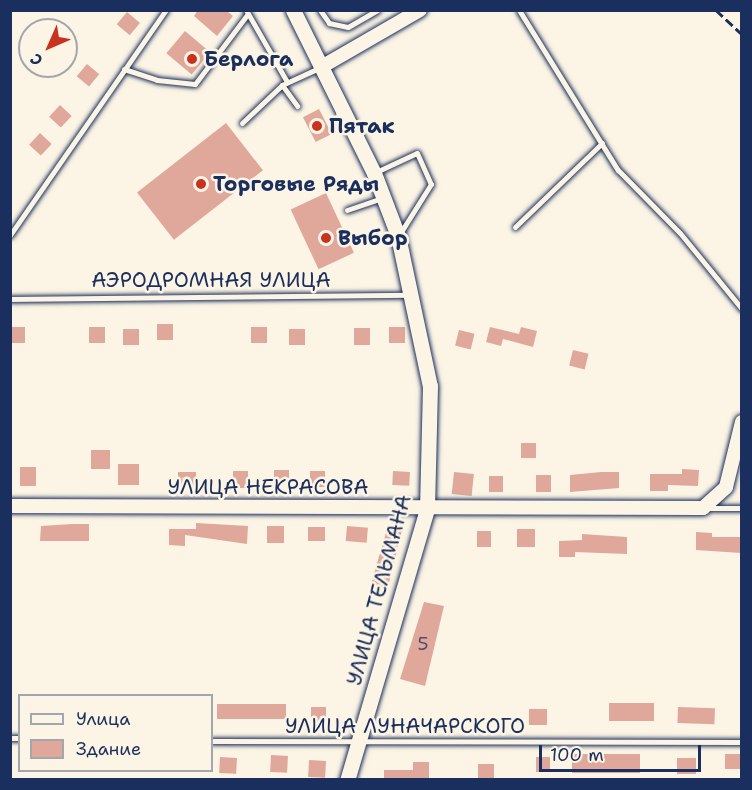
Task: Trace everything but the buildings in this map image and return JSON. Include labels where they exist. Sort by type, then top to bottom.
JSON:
[{"type":"main road","name":"УЛИЦА ТЕЛЬМАНА","points":[[292,10],[323,66],[374,173],[398,236],[430,386],[427,509],[347,780]]},
{"type":"street","points":[[323,66],[420,10]]},
{"type":"street","points":[[703,508],[726,487],[741,422]]},
{"type":"street","name":"УЛИЦА НЕКРАСОВА","points":[[10,506],[703,508]]},
{"type":"lane","points":[[10,235],[166,10]]},
{"type":"lane","points":[[320,10],[329,23],[348,27],[377,10]]},
{"type":"lane","points":[[519,10],[618,170],[680,233],[741,309]]},
{"type":"lane","points":[[124,69],[157,80],[195,84],[247,13],[297,106]]},
{"type":"lane","points":[[242,123],[285,83],[323,66]]},
{"type":"lane","points":[[515,226],[602,143]]},
{"type":"lane","points":[[374,173],[417,153],[431,184],[398,236]]},
{"type":"lane","points":[[347,210],[383,198]]},
{"type":"lane","name":"АЭРОДРОМНАЯ УЛИЦА","points":[[10,299],[412,295]]},
{"type":"lane","name":"УЛИЦА НЕКРАСОВА","points":[[703,508],[741,508]]},
{"type":"lane","name":"УЛИЦА ЛУНАЧАРСКОГО","points":[[213,741],[741,742]]},
{"type":"railway","points":[[716,10],[742,34]]},
{"type":"place","name":"Берлога","points":[[192,59]]},
{"type":"place","name":"Пятак","points":[[317,126]]},
{"type":"place","name":"Торговые Ряды","points":[[201,184]]},
{"type":"place","name":"Выбор","points":[[326,238]]}]
